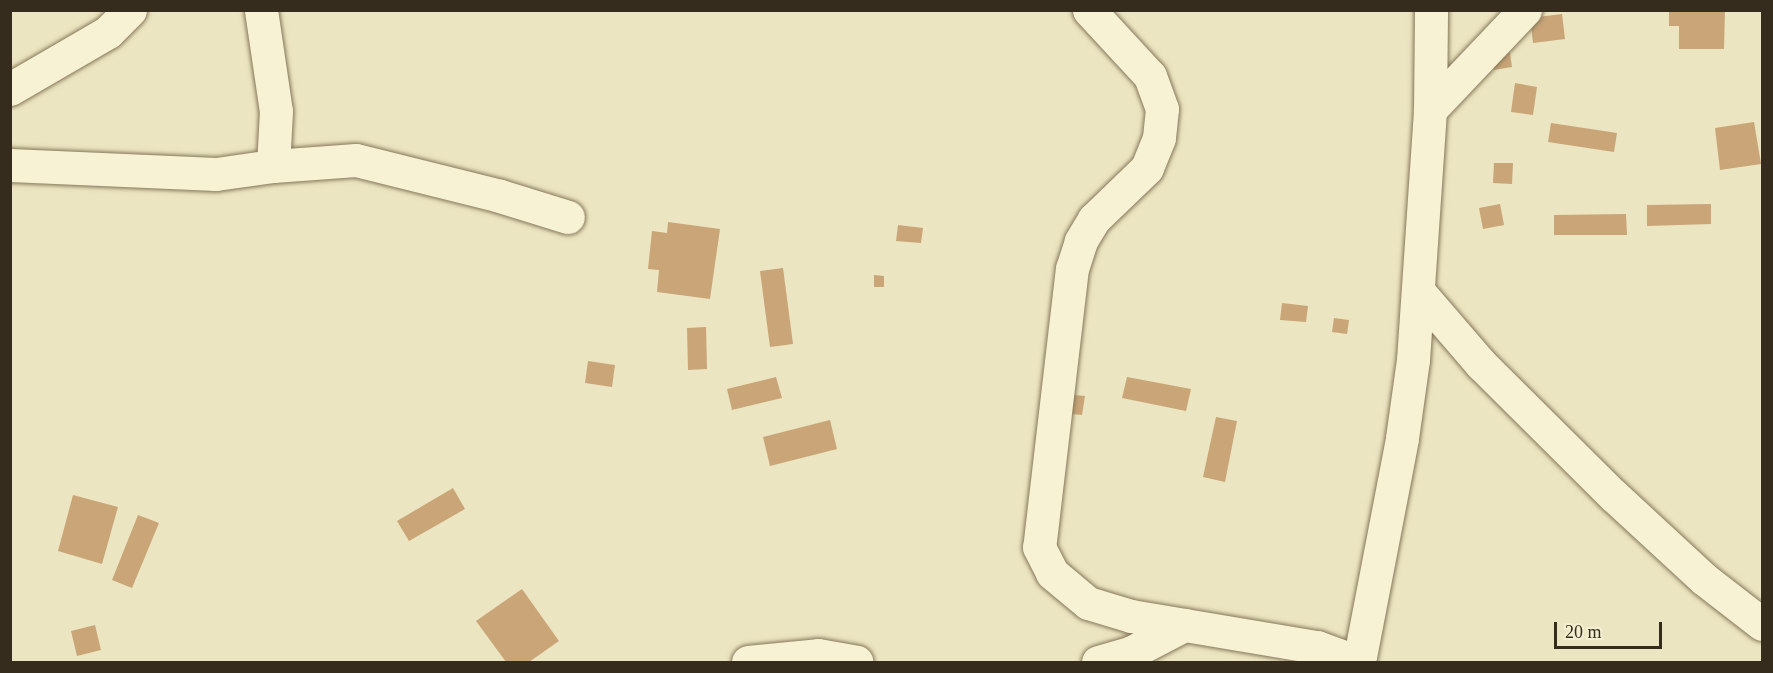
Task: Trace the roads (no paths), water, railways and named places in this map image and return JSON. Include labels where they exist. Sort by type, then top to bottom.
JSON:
[{"type":"street","points":[[10,89],[108,32],[130,10]]},
{"type":"street","points":[[261,10],[276,111],[273,165]]},
{"type":"street","points":[[1089,10],[1150,76],[1162,109],[1159,138],[1147,168],[1094,219],[1081,241],[1072,268],[1039,547],[1052,573],[1089,603],[1131,616],[1317,647],[1358,663],[1402,438],[1419,292],[1430,110],[1431,10]]},
{"type":"street","points":[[1430,110],[1526,10]]},
{"type":"street","points":[[10,165],[216,174],[273,165],[356,160],[500,196],[568,217]]},
{"type":"street","points":[[1419,292],[1481,364],[1613,495],[1704,579],[1762,624]]},
{"type":"street","points":[[1098,663],[1132,652],[1184,625]]},
{"type":"street","points":[[748,663],[818,655],[856,663]]}]
